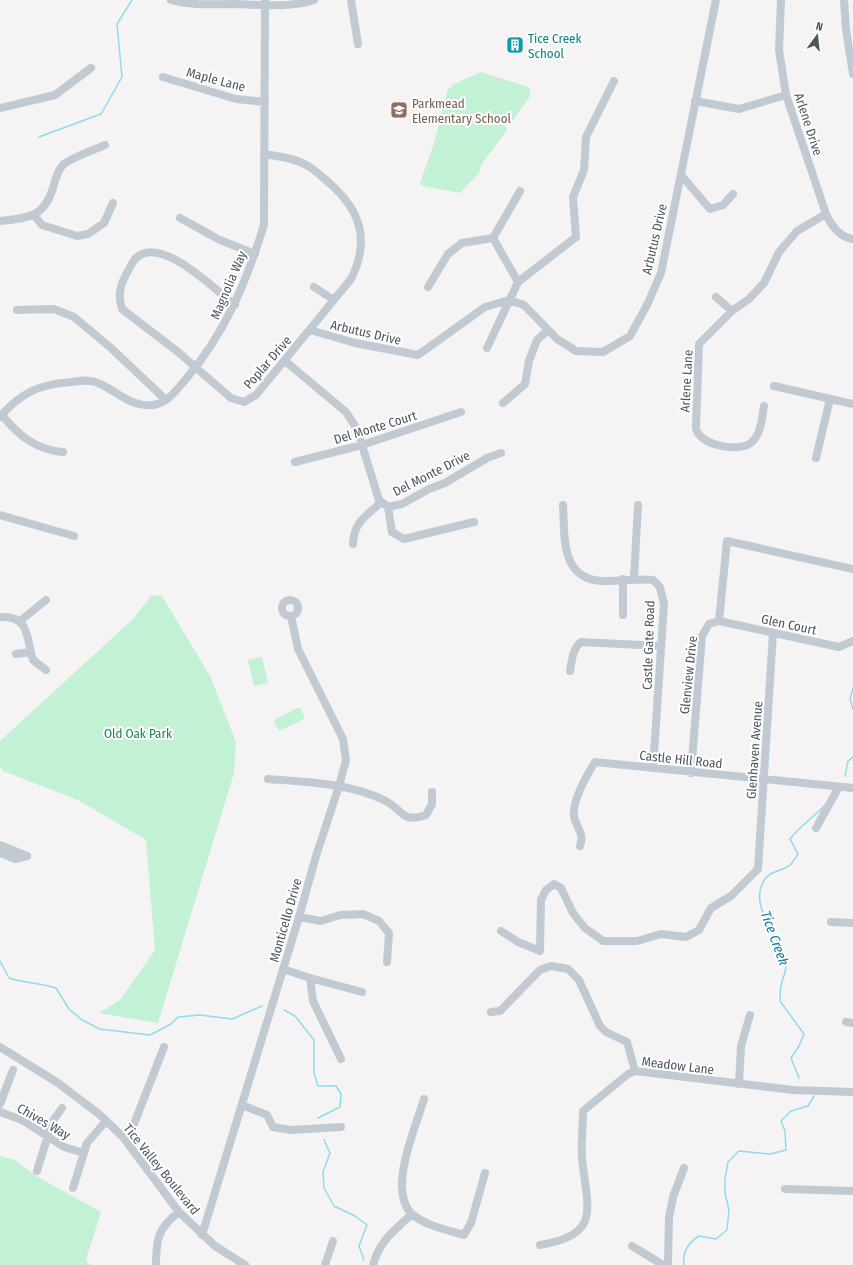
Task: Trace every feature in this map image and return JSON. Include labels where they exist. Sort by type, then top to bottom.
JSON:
[{"type":"street","points":[[171,0],[189,4],[265,2],[306,3],[314,0]]},
{"type":"street","points":[[351,0],[358,44]]},
{"type":"street","name":"Arbutus Drive","points":[[310,330],[355,343],[418,354],[485,307],[509,300],[524,305],[557,339],[576,351],[602,352],[630,336],[647,305],[661,273],[716,0]]},
{"type":"street","name":"Arlene Drive","points":[[781,0],[779,50],[786,95],[826,214],[832,227],[847,238],[853,239]]},
{"type":"street","points":[[844,0],[846,29],[853,74]]},
{"type":"street","name":"Magnolia Way","points":[[166,400],[195,368],[225,325],[235,305],[255,254],[264,225],[265,2]]},
{"type":"street","points":[[0,108],[55,95],[91,68]]},
{"type":"street","name":"Maple Lane","points":[[163,77],[236,99],[265,102]]},
{"type":"street","points":[[487,348],[518,282],[576,237],[573,197],[584,170],[586,137],[614,81]]},
{"type":"street","points":[[695,102],[739,109],[786,95]]},
{"type":"street","points":[[0,221],[27,218],[34,215],[47,204],[59,171],[64,164],[105,145]]},
{"type":"street","name":"Poplar Drive","points":[[235,305],[184,264],[155,253],[144,254],[135,258],[119,289],[119,298],[122,309],[178,352],[231,398],[244,402],[256,395],[351,279],[359,259],[361,240],[359,224],[348,200],[311,167],[288,158],[264,154]]},
{"type":"street","points":[[681,175],[710,209],[723,205],[733,194]]},
{"type":"street","points":[[493,238],[520,192]]},
{"type":"street","points":[[34,215],[42,225],[77,236],[88,234],[104,223],[113,203]]},
{"type":"street","name":"Arlene Lane","points":[[764,406],[758,433],[754,441],[747,446],[730,447],[711,444],[697,434],[699,344],[732,311],[749,300],[764,283],[779,252],[797,231],[826,214]]},
{"type":"street","points":[[180,218],[220,240],[255,254]]},
{"type":"street","points":[[493,238],[518,282]]},
{"type":"street","points":[[428,288],[448,254],[458,246],[462,243],[493,238]]},
{"type":"street","points":[[314,287],[334,300]]},
{"type":"street","points":[[716,297],[732,311]]},
{"type":"street","points":[[17,310],[54,309],[74,317],[111,348],[166,400],[155,404],[144,405],[132,402],[92,381],[54,383],[41,386],[29,392],[1,416],[29,442],[53,452],[63,452]]},
{"type":"street","points":[[503,403],[525,384],[529,361],[537,340],[548,330]]},
{"type":"street","name":"Del Monte Drive","points":[[285,361],[346,412],[357,429],[378,500],[388,507],[402,504],[429,489],[445,483],[487,458],[501,453]]},
{"type":"street","points":[[774,386],[853,404]]},
{"type":"street","points":[[816,458],[830,399]]},
{"type":"street","name":"Del Monte Court","points":[[295,462],[362,445],[461,412]]},
{"type":"street","points":[[353,544],[353,532],[357,525],[381,502]]},
{"type":"street","name":"Castle Gate Road","points":[[563,505],[566,546],[569,562],[576,572],[586,578],[600,581],[634,578],[653,580],[660,587],[664,604],[653,768]]},
{"type":"street","points":[[634,578],[638,505]]},
{"type":"street","points":[[388,507],[392,532],[404,539],[474,522]]},
{"type":"street","points":[[0,515],[74,536]]},
{"type":"street","points":[[720,621],[727,541],[853,569]]},
{"type":"street","points":[[623,579],[623,615]]},
{"type":"street","points":[[20,621],[46,600]]},
{"type":"street","name":"Monticello Drive","points":[[202,1235],[346,760],[343,739],[298,649],[292,616]]},
{"type":"street","points":[[0,617],[14,618],[20,621],[27,631],[30,641],[32,660],[46,670]]},
{"type":"street","name":"Glen Court","points":[[720,621],[839,647],[853,640]]},
{"type":"street","name":"Glenview Drive","points":[[691,773],[702,636],[708,624],[720,621]]},
{"type":"street","name":"Glenhaven Avenue","points":[[501,931],[518,942],[540,951],[541,900],[546,890],[554,884],[561,888],[573,913],[585,928],[603,942],[637,941],[661,934],[686,937],[699,930],[711,908],[731,896],[758,869],[773,633]]},
{"type":"street","points":[[570,671],[574,653],[580,642],[661,646]]},
{"type":"street","points":[[16,654],[30,652]]},
{"type":"street","name":"Castle Hill Road","points":[[580,846],[582,835],[577,825],[574,812],[584,782],[595,762],[691,773],[763,778],[853,788]]},
{"type":"street","points":[[268,778],[339,786],[385,800],[405,817],[416,819],[426,815],[432,804],[432,792]]},
{"type":"street","points":[[816,828],[839,787]]},
{"type":"street","points":[[0,845],[27,856],[15,859],[0,853]]},
{"type":"street","points":[[299,917],[321,921],[340,915],[363,914],[379,920],[388,933],[387,962]]},
{"type":"street","points":[[831,922],[853,923]]},
{"type":"street","points":[[491,1012],[500,1011],[540,970],[551,966],[568,969],[578,980],[600,1026],[606,1032],[626,1042],[635,1071]]},
{"type":"street","points":[[283,969],[362,992]]},
{"type":"street","points":[[310,978],[313,1001],[341,1059]]},
{"type":"street","points":[[739,1084],[741,1046],[750,1015]]},
{"type":"street","name":"Tice Valley Boulevard","points":[[0,1047],[58,1083],[106,1121],[127,1142],[179,1212],[202,1235],[245,1265]]},
{"type":"street","points":[[127,1142],[164,1047]]},
{"type":"street","points":[[0,1104],[13,1070]]},
{"type":"street","name":"Meadow Lane","points":[[540,1245],[560,1242],[568,1239],[575,1235],[584,1224],[588,1205],[582,1155],[583,1111],[628,1074],[635,1071],[793,1090],[853,1092]]},
{"type":"street","points":[[424,1099],[403,1170],[402,1195],[412,1214],[431,1225],[464,1235],[471,1223],[485,1173]]},
{"type":"street","points":[[242,1105],[268,1115],[273,1127],[291,1130],[341,1127]]},
{"type":"street","points":[[37,1171],[52,1122],[62,1108]]},
{"type":"street","name":"Chives Way","points":[[0,1112],[22,1120],[64,1147],[84,1153],[87,1143],[106,1121]]},
{"type":"street","points":[[73,1188],[84,1153]]},
{"type":"street","points":[[668,1265],[668,1230],[670,1209],[684,1168]]},
{"type":"street","points":[[785,1189],[853,1191]]},
{"type":"street","points":[[156,1265],[156,1248],[162,1227],[179,1212]]},
{"type":"street","points":[[373,1265],[379,1248],[387,1237],[412,1214]]},
{"type":"street","points":[[325,1265],[332,1241]]},
{"type":"street","points":[[632,1246],[663,1265]]},
{"type":"green space","points":[[481,72],[528,87],[530,90],[530,96],[511,123],[508,124],[499,118],[497,122],[506,127],[507,130],[481,165],[479,173],[460,193],[422,186],[420,183],[434,143],[448,89],[451,88],[452,85]]},
{"type":"green space","name":"Old Oak Park","points":[[152,595],[162,596],[210,676],[236,742],[234,773],[158,1023],[99,1013],[120,1000],[155,950],[146,840],[80,801],[3,771],[0,766],[0,741],[133,619]]},
{"type":"green space","points":[[262,657],[268,683],[254,686],[248,660]]},
{"type":"green space","points":[[297,708],[300,708],[304,719],[279,731],[274,722],[276,719]]},
{"type":"green space","points":[[0,1156],[15,1160],[36,1176],[101,1212],[86,1260],[90,1265],[0,1265]]},
{"type":"waterway","points":[[39,137],[101,114],[122,77],[117,24],[132,0]]},
{"type":"waterway","name":"Tice Creek","points":[[853,688],[850,699],[853,709]]},
{"type":"waterway","name":"Tice Creek","points":[[845,776],[848,761],[853,757]]},
{"type":"waterway","name":"Tice Creek","points":[[799,1078],[791,1058],[799,1046],[804,1034],[780,1001],[786,963],[782,950],[762,910],[760,889],[768,876],[785,868],[793,862],[798,854],[790,839],[825,805]]},
{"type":"waterway","name":"Tice Creek","points":[[0,961],[9,978],[56,988],[69,1009],[82,1020],[100,1029],[150,1035],[171,1024],[178,1017],[200,1015],[232,1019],[262,1006]]},
{"type":"waterway","name":"Tice Creek","points":[[284,1010],[295,1016],[314,1040],[314,1073],[318,1086],[336,1086],[341,1094],[340,1107],[318,1118]]},
{"type":"waterway","name":"Tice Creek","points":[[684,1265],[685,1252],[695,1239],[699,1236],[716,1239],[727,1230],[729,1210],[725,1193],[725,1179],[728,1162],[739,1151],[770,1154],[786,1150],[785,1131],[781,1121],[791,1111],[808,1106],[814,1096]]},
{"type":"waterway","name":"Tice Creek","points":[[324,1140],[330,1153],[323,1172],[324,1188],[334,1206],[355,1216],[367,1225],[359,1246],[364,1260]]},
{"type":"place","name":"Tice Creek School","points":[[515,45]]},
{"type":"place","name":"Parkmead Elementary School","points":[[399,110]]}]
